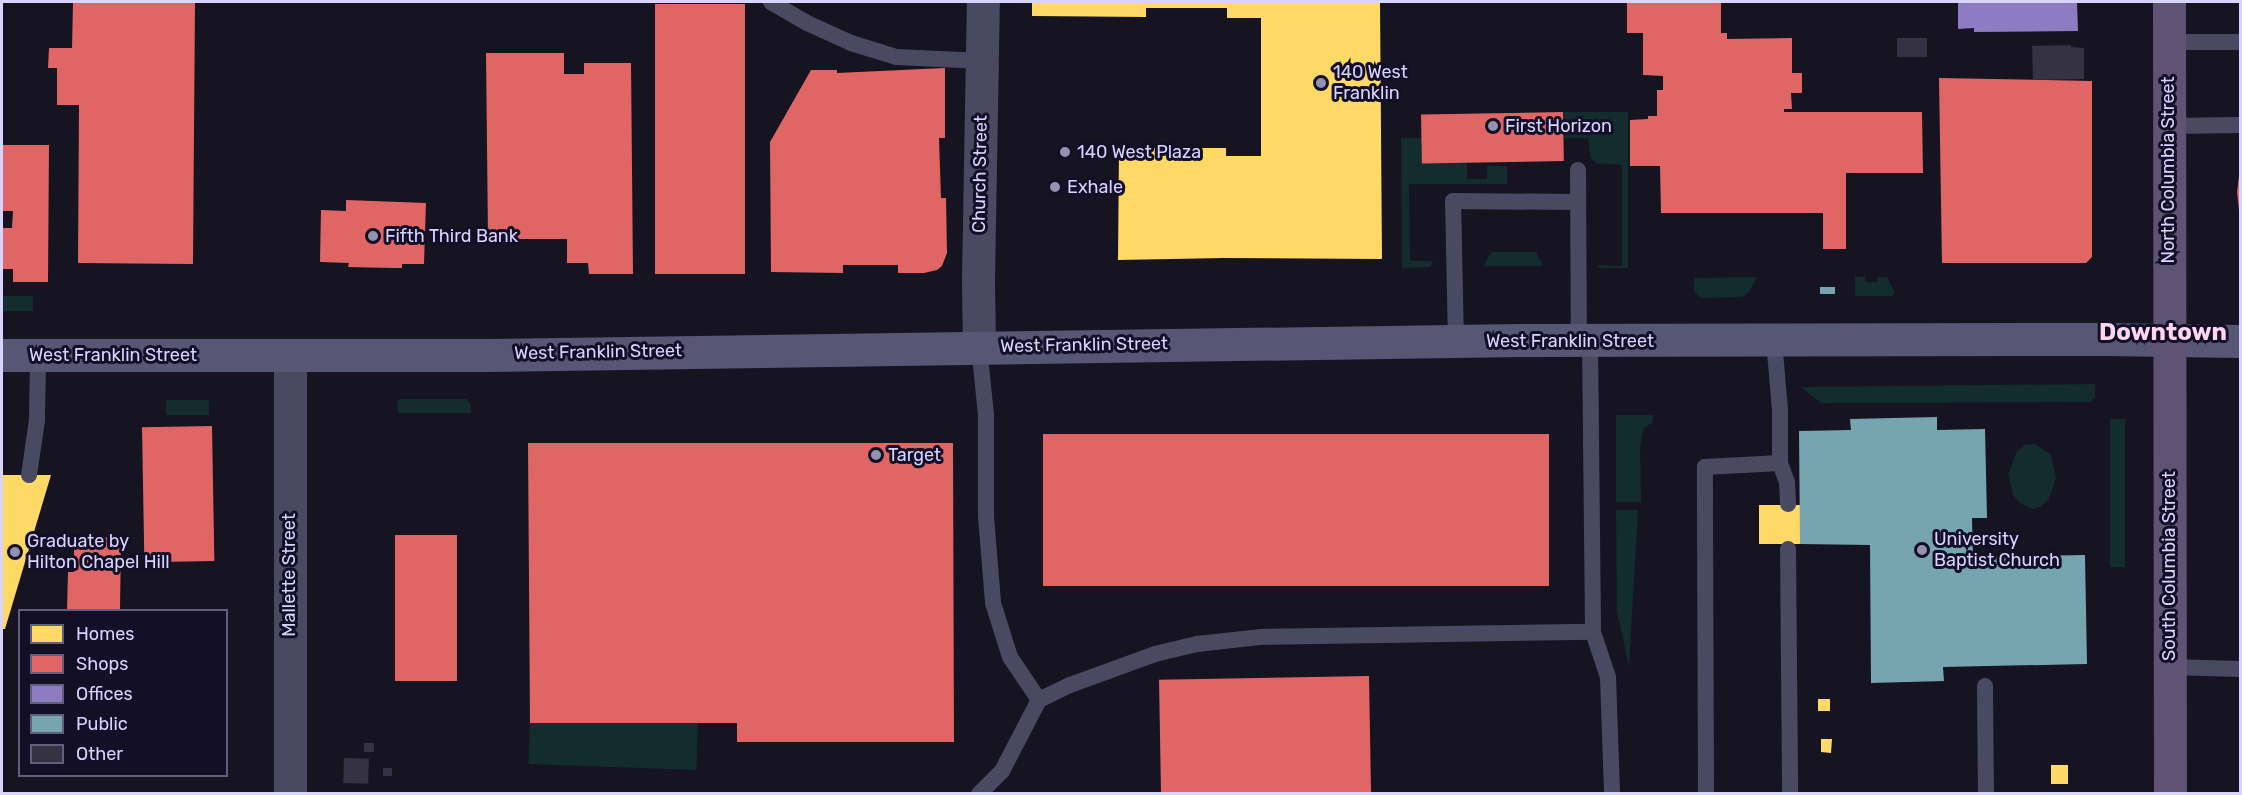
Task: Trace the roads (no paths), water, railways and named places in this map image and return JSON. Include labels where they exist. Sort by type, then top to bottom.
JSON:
[{"type":"main road","name":"North Columbia Street","points":[[2167,339],[2169,2]]},
{"type":"main road","name":"West Franklin Street","points":[[2,355],[290,356],[1584,340],[2167,339],[2241,342]]},
{"type":"main road","name":"South Columbia Street","points":[[2167,339],[2170,794]]},
{"type":"street","name":"Church Street","points":[[980,346],[978,280],[982,2]]},
{"type":"street","name":"Mallette Street","points":[[290,356],[290,794]]},
{"type":"lane","points":[[771,2],[807,23],[850,43],[896,57],[982,61]]},
{"type":"lane","points":[[2169,42],[2241,42]]},
{"type":"lane","points":[[2169,126],[2241,125]]},
{"type":"lane","points":[[1578,170],[1593,632],[1608,677],[1612,794]]},
{"type":"lane","points":[[1456,342],[1453,201],[1578,202]]},
{"type":"lane","points":[[1774,340],[1780,410],[1780,463],[1787,482],[1788,504]]},
{"type":"lane","points":[[980,346],[986,415],[986,517],[993,603],[1010,657],[1039,700]]},
{"type":"lane","points":[[29,475],[37,420],[38,355]]},
{"type":"lane","points":[[1706,794],[1705,467],[1780,463]]},
{"type":"lane","points":[[1788,549],[1790,794]]},
{"type":"lane","points":[[978,794],[1002,771],[1039,700],[1070,685],[1155,654],[1197,644],[1260,637],[1593,632]]},
{"type":"lane","points":[[2169,667],[2241,669]]},
{"type":"lane","points":[[1985,686],[1986,794]]},
{"type":"place","name":"140 West Franklin","points":[[1321,83]]},
{"type":"place","name":"First Horizon","points":[[1493,126]]},
{"type":"place","name":"140 West Plaza","points":[[1065,152]]},
{"type":"place","name":"Exhale","points":[[1055,187]]},
{"type":"place","name":"Fifth Third Bank","points":[[373,236]]},
{"type":"place","name":"Target","points":[[876,455]]},
{"type":"place","name":"University Baptist Church","points":[[1922,550]]},
{"type":"place","name":"Graduate by Hilton Chapel Hill","points":[[15,552]]},
{"type":"district","name":"Downtown","points":[[2163,333]]}]
